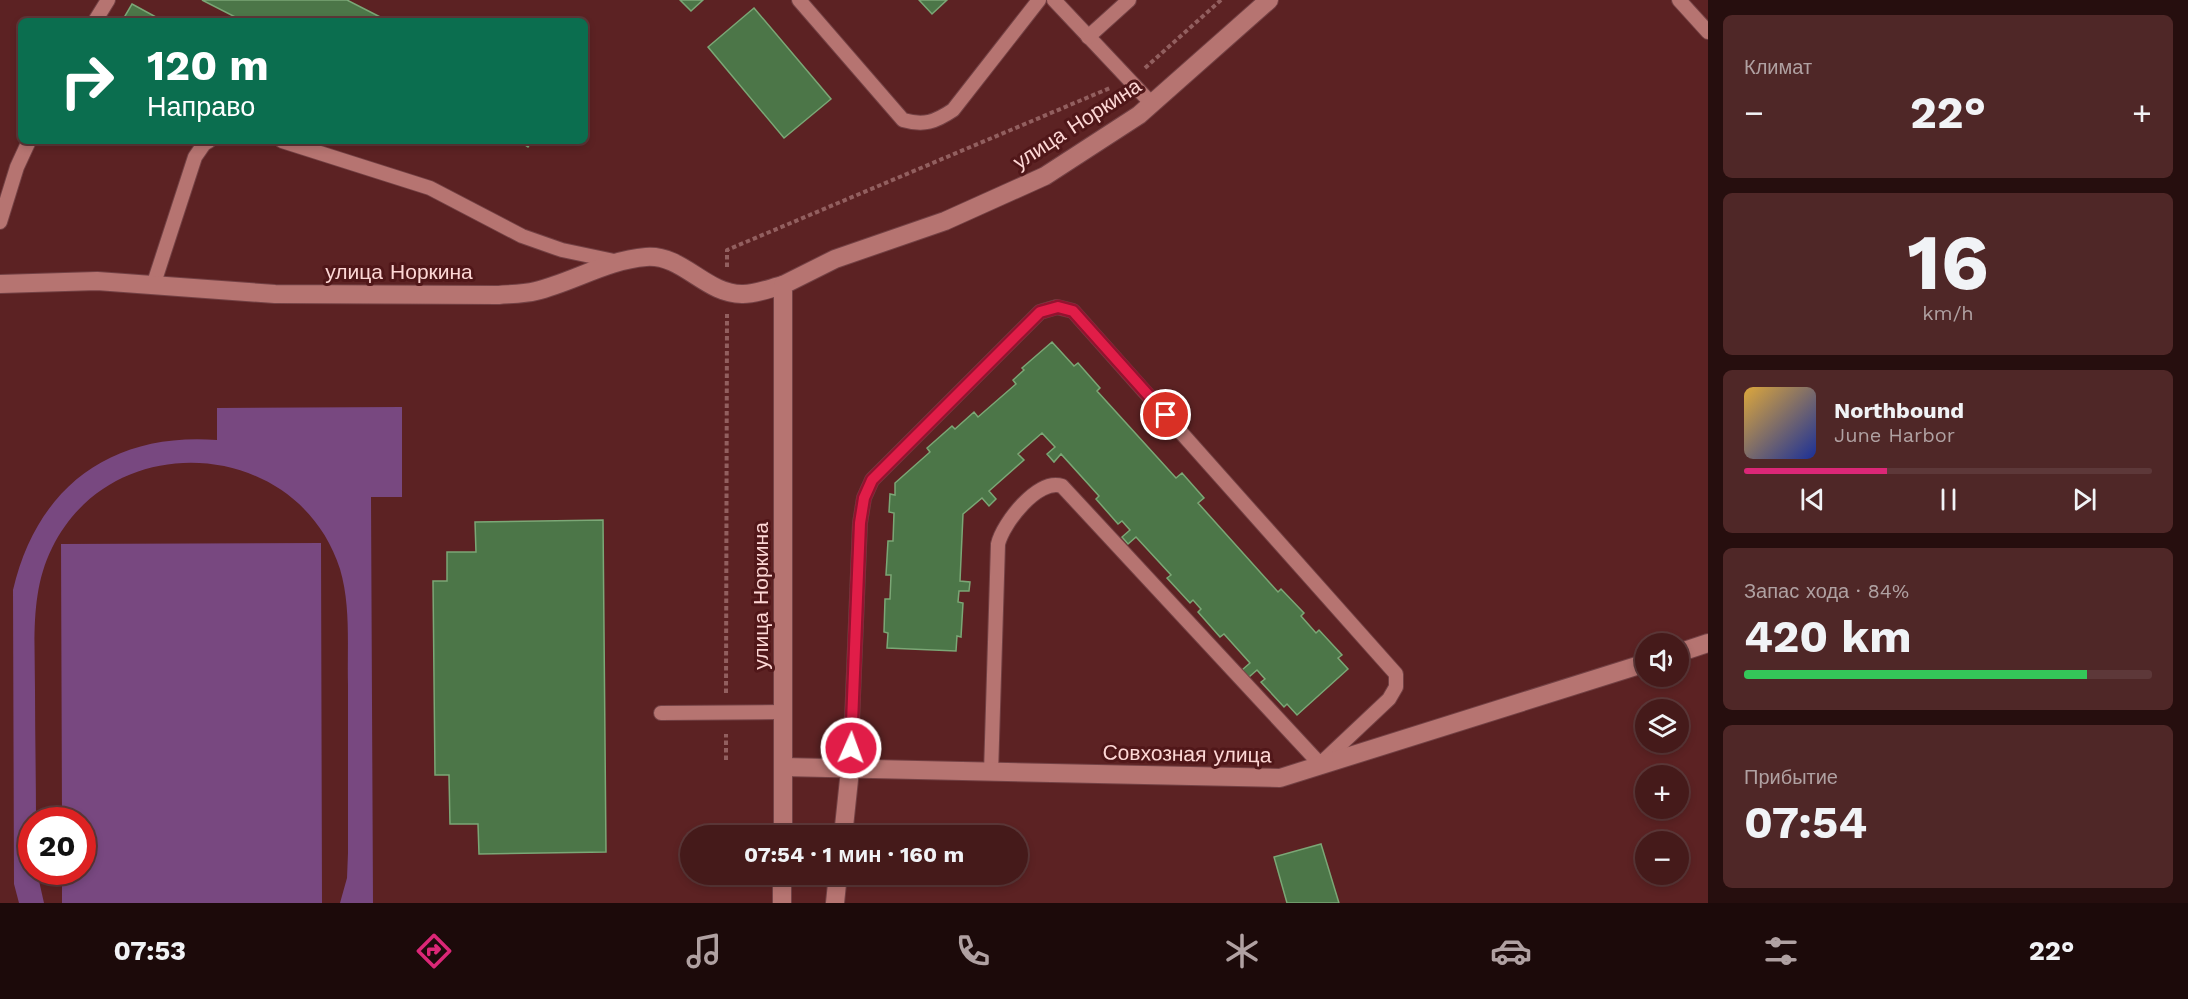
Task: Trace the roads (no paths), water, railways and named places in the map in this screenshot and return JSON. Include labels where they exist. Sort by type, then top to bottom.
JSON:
[{"type":"street","name":"улица Норкина","points":[[0,284],[97,281],[275,294],[499,295],[534,291],[619,261],[648,257],[667,260],[715,288],[742,294],[783,285],[836,259],[945,221],[1046,176],[1152,104],[1269,0]]},
{"type":"street","name":"улица Норкина","points":[[783,285],[783,825]]},
{"type":"street","points":[[1689,649],[1708,643]]},
{"type":"street","name":"Совхозная улица","points":[[783,767],[1280,778],[1635,666]]},
{"type":"street","points":[[844,825],[850,770]]},
{"type":"street","points":[[782,903],[783,885]]},
{"type":"street","points":[[835,903],[837,885]]},
{"type":"lane","points":[[97,18],[108,0]]},
{"type":"lane","points":[[799,0],[903,120],[918,125],[936,122],[953,110],[1039,0]]},
{"type":"lane","points":[[1054,0],[1152,104]]},
{"type":"lane","points":[[1088,37],[1129,0]]},
{"type":"lane","points":[[1679,0],[1708,32]]},
{"type":"lane","points":[[0,222],[17,167],[28,144]]},
{"type":"lane","points":[[153,286],[195,157],[206,144]]},
{"type":"lane","points":[[291,144],[430,188],[522,236],[562,250],[619,261]]},
{"type":"lane","points":[[850,770],[860,523],[864,498],[872,480],[1040,312],[1058,307],[1073,311],[1396,674],[1396,687],[1389,699],[1320,764],[1062,486],[1055,483],[1042,486],[1009,520],[1001,533],[998,544],[991,773]]},
{"type":"lane","points":[[662,712],[783,712]]}]
